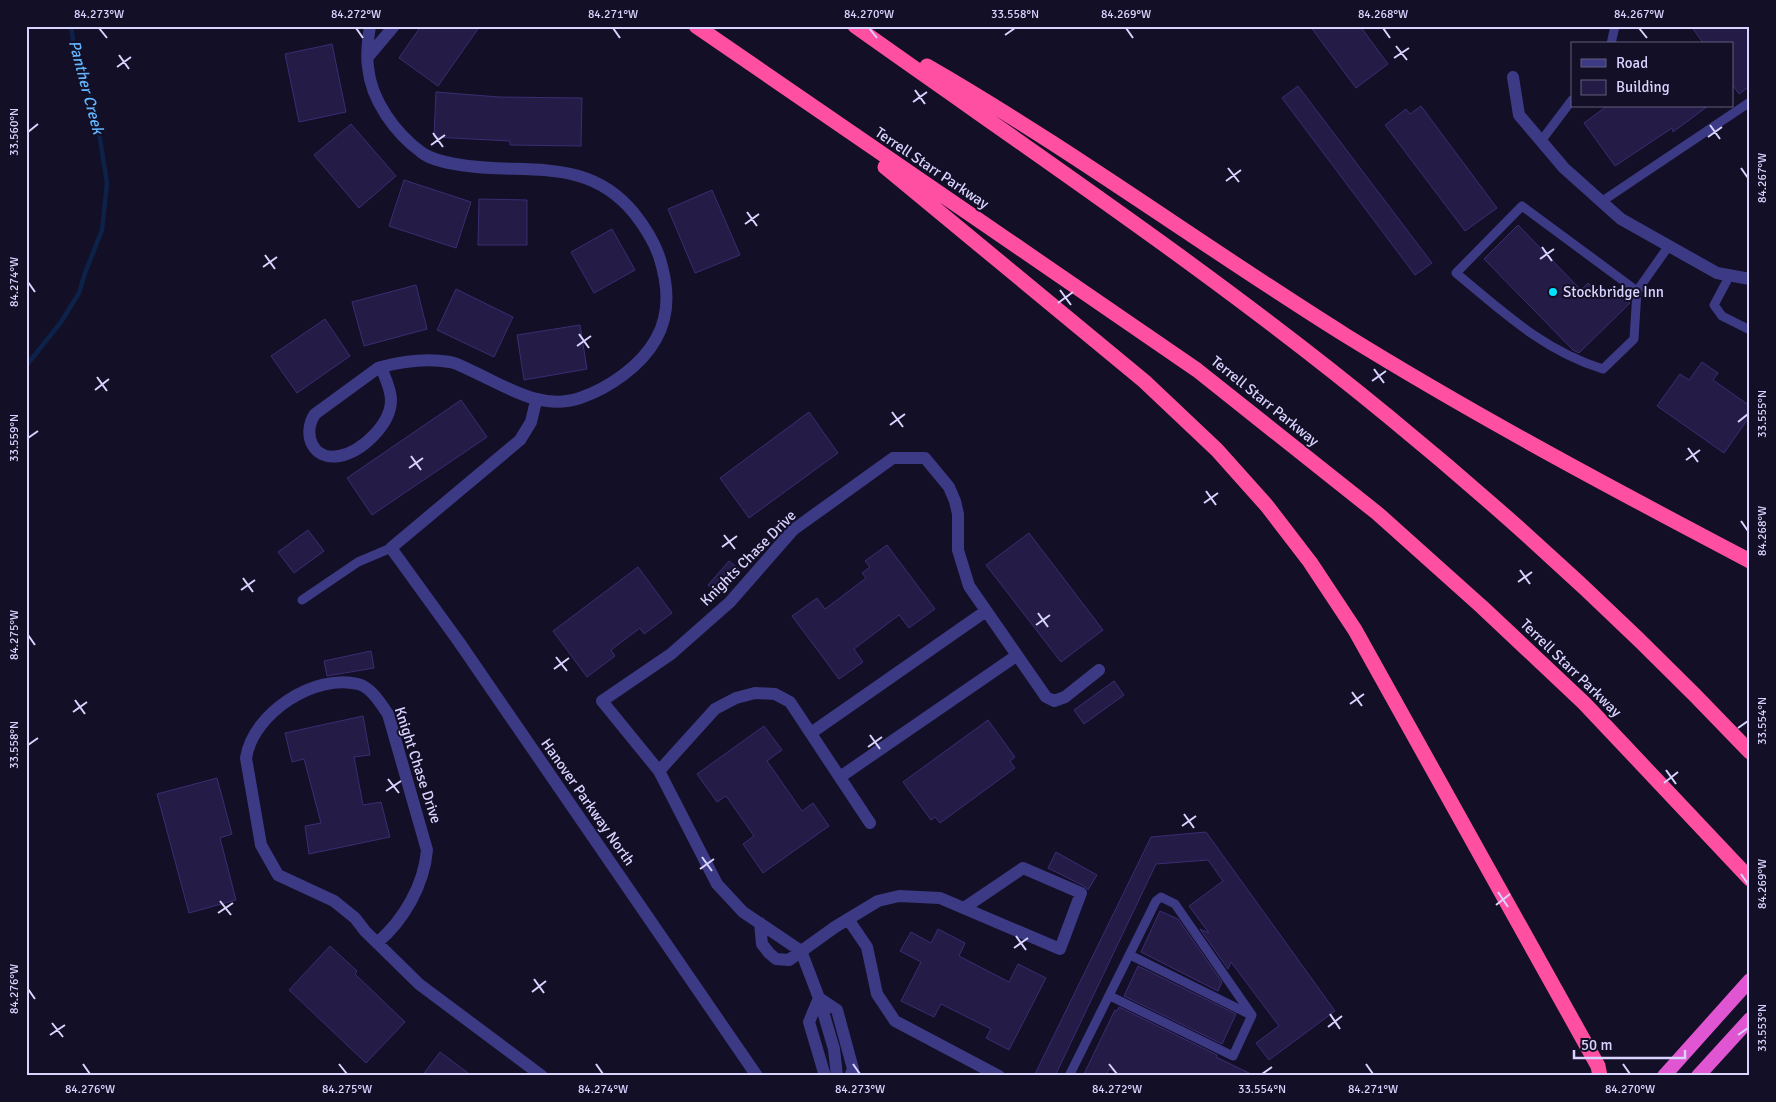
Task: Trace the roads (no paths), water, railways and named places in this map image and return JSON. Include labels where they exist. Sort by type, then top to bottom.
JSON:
[{"type":"highway","name":"Terrell Starr Parkway","points":[[696,26],[814,109],[1198,370],[1377,514],[1488,613],[1584,703],[1750,878]]},
{"type":"highway","points":[[856,26],[1045,136],[1244,270],[1448,398],[1750,561]]},
{"type":"highway","points":[[856,26],[1256,313],[1388,416],[1493,504],[1562,568],[1677,677],[1750,752]]},
{"type":"highway","points":[[814,109],[1144,381],[1217,450],[1267,506],[1310,562],[1355,630],[1602,1073]]},
{"type":"highway","points":[[1664,1076],[1750,980]]},
{"type":"highway","points":[[1698,1076],[1750,1019]]},
{"type":"street","points":[[370,26],[368,68],[381,110],[422,153],[458,164],[482,168],[544,169],[577,174],[597,182],[615,193],[648,230],[664,272],[667,294],[666,316],[649,351],[626,372],[600,390],[578,399],[554,403],[536,401],[451,362],[404,360],[381,367],[347,389],[316,414],[310,423],[308,437],[314,449],[323,455],[339,456],[360,446],[385,424],[391,400],[381,367]]},
{"type":"street","points":[[368,56],[394,26]]},
{"type":"street","points":[[1513,77],[1519,115],[1564,168],[1601,202],[1621,218],[1668,247],[1717,273],[1750,279]]},
{"type":"street","points":[[391,548],[520,440],[530,422],[536,401]]},
{"type":"street","name":"Knights Chase Drive","points":[[800,951],[729,899],[717,884],[659,771],[602,701],[671,654],[730,602],[793,530],[893,458],[925,458],[949,487],[958,514],[958,550],[969,586],[1046,697],[1054,701],[1064,697],[1099,670]]},
{"type":"street","name":"Hanover Parkway North","points":[[391,548],[459,642],[757,1076]]},
{"type":"street","points":[[811,733],[986,611]]},
{"type":"street","points":[[840,777],[1016,656]]},
{"type":"street","name":"Knight Chase Drive","points":[[377,943],[387,934],[416,893],[426,865],[427,850],[388,714],[379,700],[360,684],[329,682],[308,690],[270,712],[248,746],[246,758],[261,845],[278,875],[334,902],[354,918],[377,943],[419,984],[542,1076]]},
{"type":"street","points":[[659,771],[715,709],[736,698],[755,693],[775,694],[790,702],[870,823]]},
{"type":"street","points":[[760,923],[762,944],[776,959],[789,960],[848,918],[878,901],[899,896],[940,898],[1060,949],[1081,893],[1023,868],[964,908]]},
{"type":"street","points":[[848,918],[867,947],[877,994],[895,1020],[999,1076]]},
{"type":"street","points":[[800,951],[840,1047],[853,1069],[850,1076]]},
{"type":"street","points":[[819,998],[809,1022],[826,1076]]},
{"type":"street","points":[[837,1076],[840,1047]]},
{"type":"lane","points":[[1612,42],[1616,26]]},
{"type":"lane","points":[[1541,142],[1571,101]]},
{"type":"lane","points":[[1601,202],[1750,102]]},
{"type":"lane","points":[[1636,291],[1522,206],[1456,273],[1526,331],[1578,361],[1603,369],[1634,339],[1636,291],[1668,247]]},
{"type":"lane","points":[[1730,275],[1714,305],[1722,316],[1750,330]]},
{"type":"lane","points":[[302,600],[358,562],[391,548]]},
{"type":"lane","points":[[1069,1076],[1156,901],[1161,897],[1167,898],[1175,904],[1252,1015]]},
{"type":"lane","points":[[1130,955],[1252,1015]]},
{"type":"lane","points":[[1110,996],[1233,1056],[1252,1015]]},
{"type":"waterway","name":"Panther Creek","points":[[26,366],[61,322],[79,293],[102,230],[107,183],[95,107],[76,60],[71,26]]},
{"type":"place","name":"Stockbridge Inn","points":[[1553,292]]}]
